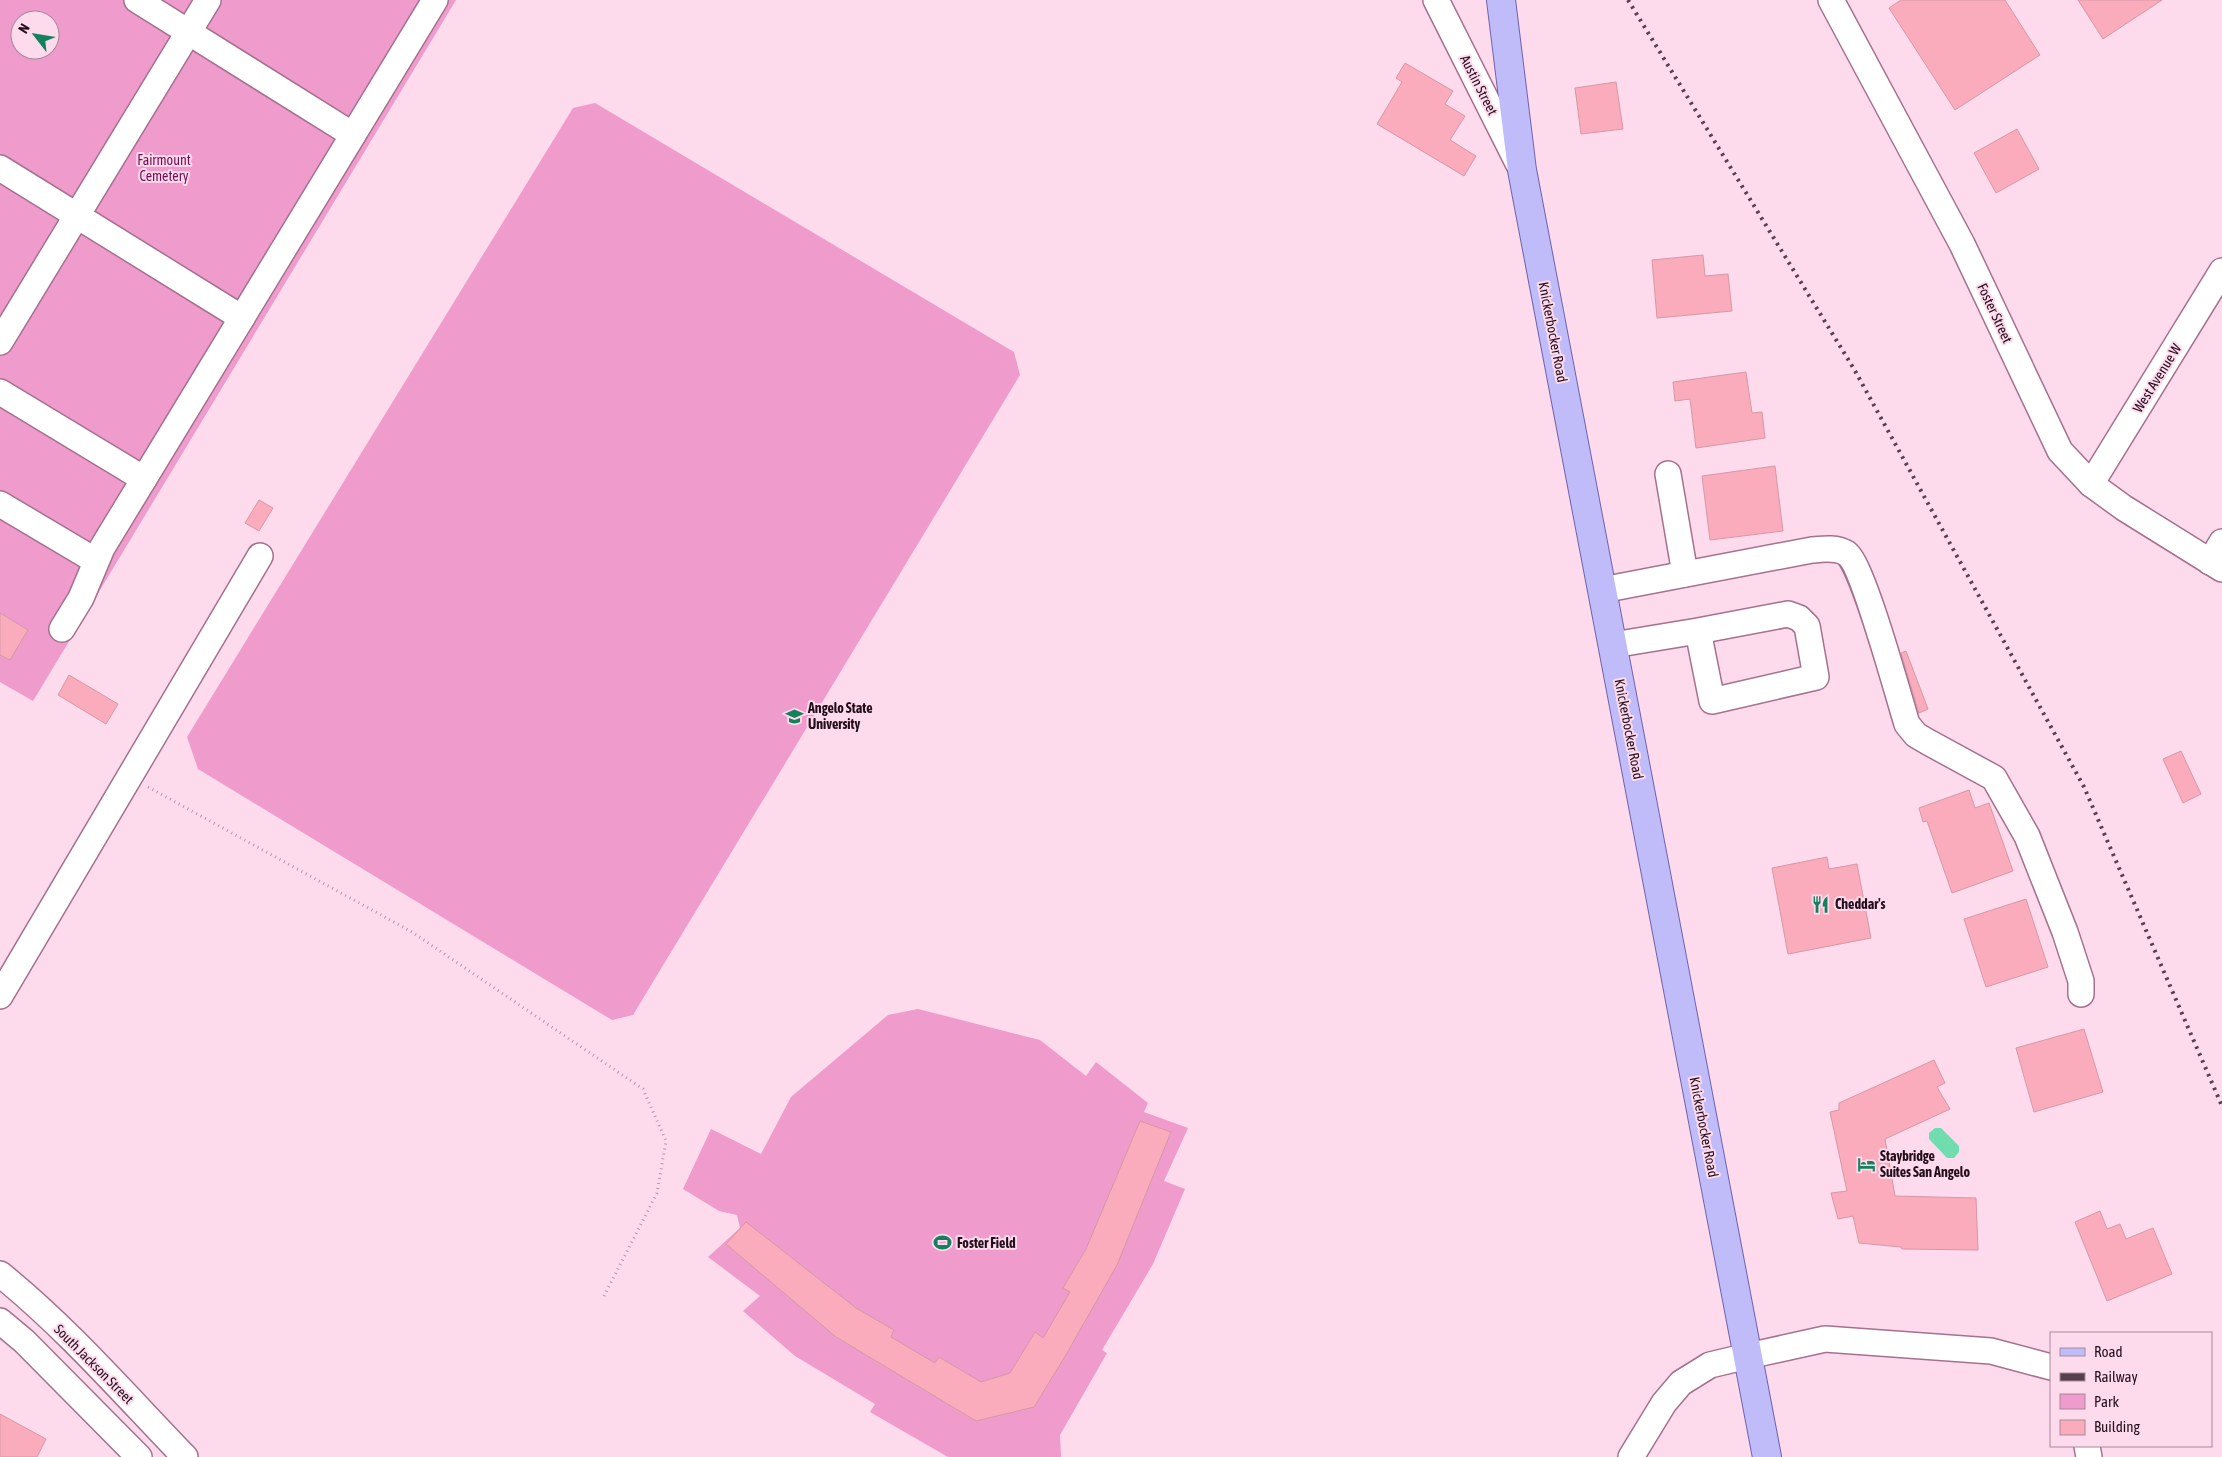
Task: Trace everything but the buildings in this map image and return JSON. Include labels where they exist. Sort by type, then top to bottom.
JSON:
[{"type":"main road","name":"Knickerbocker Road","points":[[1501,0],[1522,170],[1768,1457]]},
{"type":"street","points":[[137,0],[353,135]]},
{"type":"street","points":[[0,342],[208,0]]},
{"type":"street","points":[[62,629],[81,598],[102,548],[436,0]]},
{"type":"street","name":"Austin Street","points":[[1436,0],[1522,170]]},
{"type":"street","name":"Foster Street","points":[[1831,0],[1962,244],[2060,451],[2091,484],[2124,508],[2218,557]]},
{"type":"street","points":[[0,168],[242,318]]},
{"type":"street","name":"West Avenue W","points":[[2091,484],[2222,272]]},
{"type":"street","points":[[0,392],[144,479]]},
{"type":"street","points":[[1668,474],[1685,574]]},
{"type":"street","points":[[0,504],[96,561]]},
{"type":"street","points":[[1602,590],[1812,550],[1837,549],[1848,553],[1854,561],[1867,596],[1907,724],[1916,735],[1994,778],[2026,836],[2061,923],[2081,981],[2081,994]]},
{"type":"street","points":[[0,996],[260,556]]},
{"type":"street","points":[[1612,645],[1788,614],[1799,618],[1807,626],[1816,678],[1712,701],[1698,631]]},
{"type":"street","name":"South Jackson Street","points":[[0,1274],[89,1357],[185,1457]]},
{"type":"street","points":[[0,1321],[24,1341],[139,1457]]},
{"type":"street","points":[[1633,1456],[1664,1404],[1681,1383],[1710,1365],[1825,1339],[1992,1351],[2050,1367]]},
{"type":"path","points":[[130,777],[412,932],[643,1090],[666,1141],[657,1192],[604,1296]]},
{"type":"green space","name":"Fairmount Cemetery","points":[[0,0],[456,0],[33,701],[0,682]]},
{"type":"green space","points":[[595,103],[1014,352],[1020,375],[633,1015],[612,1020],[198,769],[187,737],[573,108]]},
{"type":"green space","name":"Foster Field","points":[[918,1009],[1040,1040],[1086,1076],[1096,1062],[1148,1103],[1144,1112],[1188,1128],[1164,1181],[1185,1189],[1153,1264],[1102,1350],[1107,1353],[1060,1435],[1061,1457],[948,1457],[870,1412],[875,1404],[795,1356],[743,1311],[760,1296],[708,1257],[740,1228],[737,1215],[719,1211],[683,1189],[711,1129],[761,1154],[791,1097],[888,1015]]},
{"type":"shaded area","points":[[1935,1128],[1941,1128],[1959,1146],[1959,1152],[1954,1158],[1947,1158],[1929,1139],[1929,1133]]},
{"type":"railway","points":[[1628,0],[1854,369],[2084,787],[2222,1106]]},
{"type":"place","name":"Angelo State University","points":[[794,716]]},
{"type":"place","name":"Cheddar's","points":[[1821,904]]},
{"type":"place","name":"Staybridge Suites San Angelo","points":[[1866,1164]]},
{"type":"place","name":"Foster Field","points":[[943,1243]]}]
